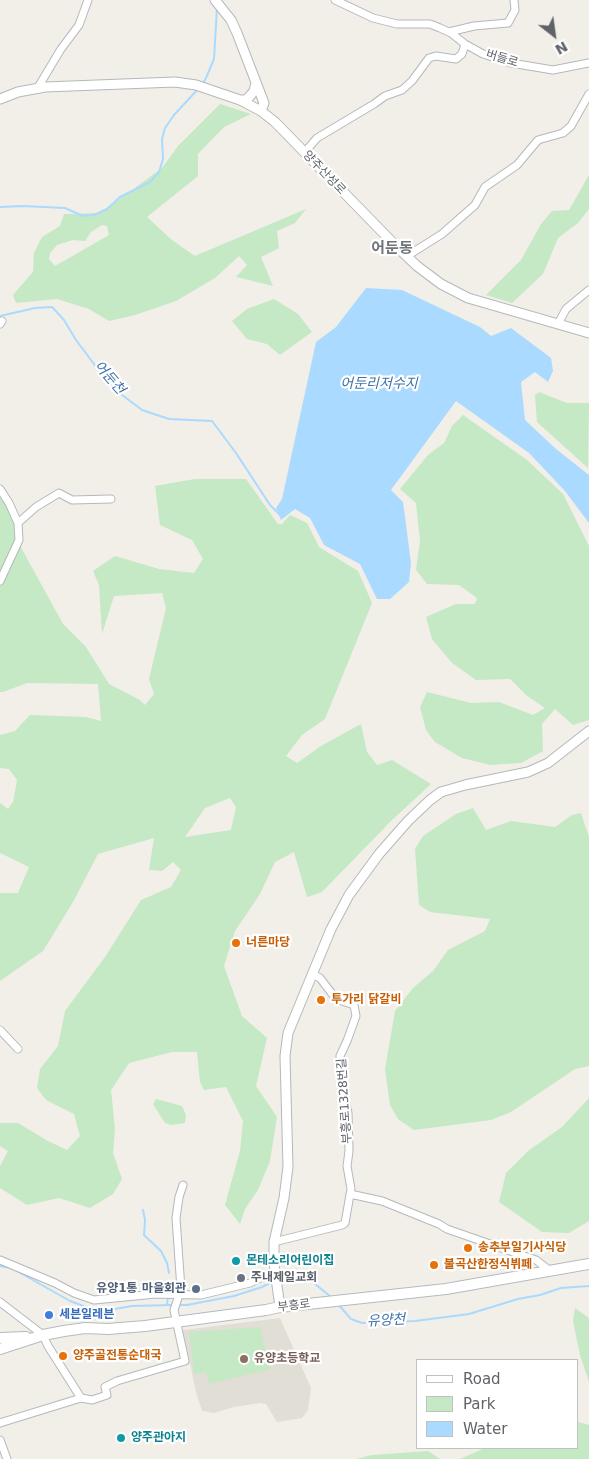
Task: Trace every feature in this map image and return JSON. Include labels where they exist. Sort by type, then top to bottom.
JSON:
[{"type":"main road","name":"부흥로","points":[[0,1349],[39,1336],[85,1328],[124,1328],[280,1307],[446,1289],[589,1264]]},
{"type":"main road","points":[[0,1338],[39,1336]]},
{"type":"street","points":[[37,89],[61,49],[79,26],[88,0]]},
{"type":"street","name":"버들로","points":[[335,0],[373,18],[410,24],[430,24],[450,32],[465,44],[483,54],[511,63],[553,70],[589,62]]},
{"type":"street","points":[[450,32],[474,26],[508,23],[515,10],[514,0]]},
{"type":"street","points":[[218,3],[231,20],[237,33],[256,83],[262,107]]},
{"type":"street","points":[[304,153],[317,138],[385,96],[402,90],[412,82],[429,58],[436,56],[456,59],[462,54],[465,44]]},
{"type":"street","name":"양주산성로","points":[[0,99],[18,92],[37,89],[175,82],[208,88],[262,107],[304,153],[407,256],[433,278],[462,296],[589,333]]},
{"type":"street","points":[[240,100],[246,100],[250,96],[254,91],[256,83]]},
{"type":"street","points":[[407,256],[442,234],[475,205],[485,187],[517,165],[538,140],[563,132],[571,126],[589,94]]},
{"type":"street","points":[[558,324],[566,309],[589,290]]},
{"type":"street","points":[[0,489],[18,522],[19,540],[0,581]]},
{"type":"street","points":[[18,522],[36,507],[60,493],[72,500],[111,499]]},
{"type":"street","points":[[280,1307],[275,1274],[274,1242],[284,1198],[288,1167],[285,1056],[288,1033],[331,929],[349,895],[379,854],[422,805],[441,792],[528,772],[548,763],[589,731]]},
{"type":"street","name":"부흥로1328번길","points":[[274,1242],[345,1223],[351,1189],[347,1166],[349,1152],[348,1113],[342,1082],[340,1056],[356,1016],[354,1005],[336,999],[320,978],[312,974]]},
{"type":"street","points":[[0,1030],[18,1049]]},
{"type":"street","points":[[0,1423],[81,1398],[92,1400],[107,1395],[105,1387],[117,1381],[185,1361],[174,1310],[181,1289],[176,1218],[179,1197],[183,1186]]},
{"type":"street","points":[[350,1194],[382,1201],[447,1229],[536,1260],[549,1270]]},
{"type":"street","points":[[2,1261],[94,1300],[156,1294],[201,1295],[250,1283],[275,1274]]},
{"type":"street","points":[[0,1302],[39,1336],[81,1398]]},
{"type":"street","points":[[0,1440],[5,1458]]},
{"type":"shaded area","name":"유양초등학교","points":[[280,1318],[311,1388],[308,1410],[302,1418],[277,1422],[266,1404],[260,1403],[234,1407],[214,1413],[202,1411],[196,1392],[183,1330]]},
{"type":"green space","points":[[220,104],[251,114],[224,127],[198,154],[198,176],[147,217],[172,240],[195,256],[306,209],[295,223],[277,231],[279,248],[261,257],[273,286],[236,277],[247,265],[239,256],[215,278],[176,301],[135,315],[109,321],[89,309],[57,299],[16,303],[13,295],[33,272],[34,253],[42,237],[60,226],[64,214],[99,213],[162,168],[178,146]],"holes":[[[102,225],[107,226],[109,235],[55,266],[49,259],[50,253],[57,245],[73,240],[85,241],[91,232]]]},
{"type":"green space","points":[[589,175],[589,209],[578,223],[558,238],[543,274],[512,303],[486,295],[521,260],[541,224],[552,211],[569,210]]},
{"type":"green space","points":[[274,299],[298,314],[312,332],[280,355],[267,344],[247,339],[232,321],[247,309]]},
{"type":"green space","points":[[539,392],[567,403],[589,403],[588,468],[537,422],[535,395]]},
{"type":"green space","points":[[463,415],[527,460],[563,494],[589,546],[589,720],[573,725],[555,709],[542,724],[543,751],[521,763],[490,765],[462,758],[435,742],[426,730],[420,707],[427,692],[471,703],[499,702],[533,715],[545,708],[526,695],[510,679],[476,680],[452,663],[432,639],[426,617],[456,604],[475,604],[477,598],[459,585],[427,584],[416,570],[420,541],[416,503],[400,489],[428,455],[444,443],[452,426]]},
{"type":"green space","points":[[195,479],[246,479],[278,524],[282,524],[290,515],[307,523],[319,547],[358,571],[372,603],[325,719],[302,735],[286,756],[297,763],[321,746],[361,724],[367,752],[377,765],[392,760],[431,784],[392,820],[322,892],[307,897],[294,852],[275,862],[260,894],[235,931],[224,966],[242,1016],[267,1038],[256,1086],[277,1117],[270,1161],[258,1190],[245,1209],[240,1224],[225,1205],[240,1151],[243,1121],[226,1087],[204,1090],[200,1082],[197,1052],[172,1052],[129,1063],[111,1090],[115,1129],[113,1153],[122,1179],[113,1194],[90,1208],[59,1198],[27,1205],[0,1188],[0,1166],[8,1151],[0,1146],[0,1123],[18,1123],[67,1150],[80,1136],[74,1114],[46,1100],[37,1088],[40,1069],[58,1046],[65,1011],[105,957],[141,900],[171,887],[181,870],[173,862],[162,871],[149,870],[154,838],[98,854],[73,902],[43,951],[0,981],[0,893],[18,893],[29,867],[0,853],[0,803],[8,809],[13,802],[17,780],[9,769],[0,768],[0,735],[15,731],[30,715],[86,717],[101,721],[98,684],[27,683],[0,692],[0,492],[15,522],[18,542],[63,624],[86,647],[109,684],[140,700],[145,705],[154,694],[149,679],[166,608],[162,593],[114,596],[102,634],[99,585],[93,571],[115,556],[159,569],[194,573],[203,559],[192,540],[160,525],[155,486]],"holes":[[[230,798],[236,807],[231,830],[185,837],[205,808]]]},
{"type":"green space","points":[[473,808],[486,830],[511,821],[555,827],[572,815],[581,813],[589,837],[589,1066],[575,1069],[511,1112],[491,1120],[414,1130],[398,1119],[390,1105],[385,1069],[395,1011],[413,988],[433,971],[448,950],[485,931],[490,919],[430,912],[419,905],[415,849],[423,836],[456,814]]},
{"type":"green space","points":[[589,1098],[589,1221],[569,1233],[542,1232],[499,1202],[506,1173],[528,1151],[562,1127]]},
{"type":"green space","points":[[156,1099],[182,1106],[186,1115],[185,1123],[171,1125],[165,1123],[153,1104]]},
{"type":"green space","points":[[575,1308],[589,1318],[589,1382],[580,1355],[573,1321]]},
{"type":"green space","points":[[260,1327],[270,1369],[209,1384],[206,1372],[194,1374],[189,1332]]},
{"type":"green space","points":[[579,1422],[589,1425],[589,1459],[460,1459],[483,1449],[579,1449]]},
{"type":"green space","points":[[428,1451],[440,1459],[356,1459],[372,1455]]},
{"type":"water","name":"어둔리저수지","points":[[366,288],[402,290],[480,327],[491,336],[511,328],[551,358],[553,371],[548,382],[535,372],[521,382],[525,420],[556,449],[589,475],[589,523],[565,491],[529,453],[456,401],[391,490],[403,502],[411,563],[409,582],[390,599],[377,599],[360,564],[324,545],[310,518],[295,509],[281,520],[276,508],[282,499],[316,342],[336,327]]},
{"type":"waterway","points":[[202,85],[214,59],[217,7]]},
{"type":"waterway","points":[[0,207],[65,208],[83,216],[94,215],[107,209],[120,197],[150,182],[159,172],[163,159],[162,139],[165,128],[174,115],[199,88]]},
{"type":"waterway","name":"어둔천","points":[[0,316],[35,308],[52,307],[64,320],[94,364],[117,391],[142,410],[169,419],[212,421],[236,453],[270,505],[280,515]]},
{"type":"waterway","points":[[143,1210],[145,1220],[144,1235],[161,1251],[167,1263],[169,1273]]},
{"type":"waterway","name":"유양천","points":[[0,1266],[11,1268]]},
{"type":"waterway","name":"유양천","points":[[17,1271],[70,1301],[89,1308],[109,1310],[132,1306],[173,1305]]},
{"type":"waterway","name":"유양천","points":[[279,1279],[284,1276],[309,1279],[331,1297]]},
{"type":"waterway","name":"유양천","points":[[178,1305],[234,1296],[274,1281]]},
{"type":"waterway","name":"유양천","points":[[338,1304],[351,1319],[362,1323],[415,1321],[469,1314],[561,1288],[589,1286]]},
{"type":"waterway","points":[[167,1305],[168,1296]]},
{"type":"place","name":"너른마당","points":[[236,943]]},
{"type":"place","name":"투가리 닭갈비","points":[[321,1000]]},
{"type":"place","name":"송추부일기사식당","points":[[468,1248]]},
{"type":"place","name":"몬테소리어린이집","points":[[236,1261]]},
{"type":"place","name":"불곡산한정식뷔페","points":[[434,1265]]},
{"type":"place","name":"주내제일교회","points":[[241,1278]]},
{"type":"place","name":"유양1통 마을회관","points":[[196,1289]]},
{"type":"place","name":"세븐일레븐","points":[[49,1315]]},
{"type":"place","name":"양주골전통순대국","points":[[63,1356]]},
{"type":"place","name":"유양초등학교","points":[[244,1359]]},
{"type":"place","name":"양주관아지","points":[[121,1438]]},
{"type":"district","name":"어둔동","points":[[392,249]]}]
